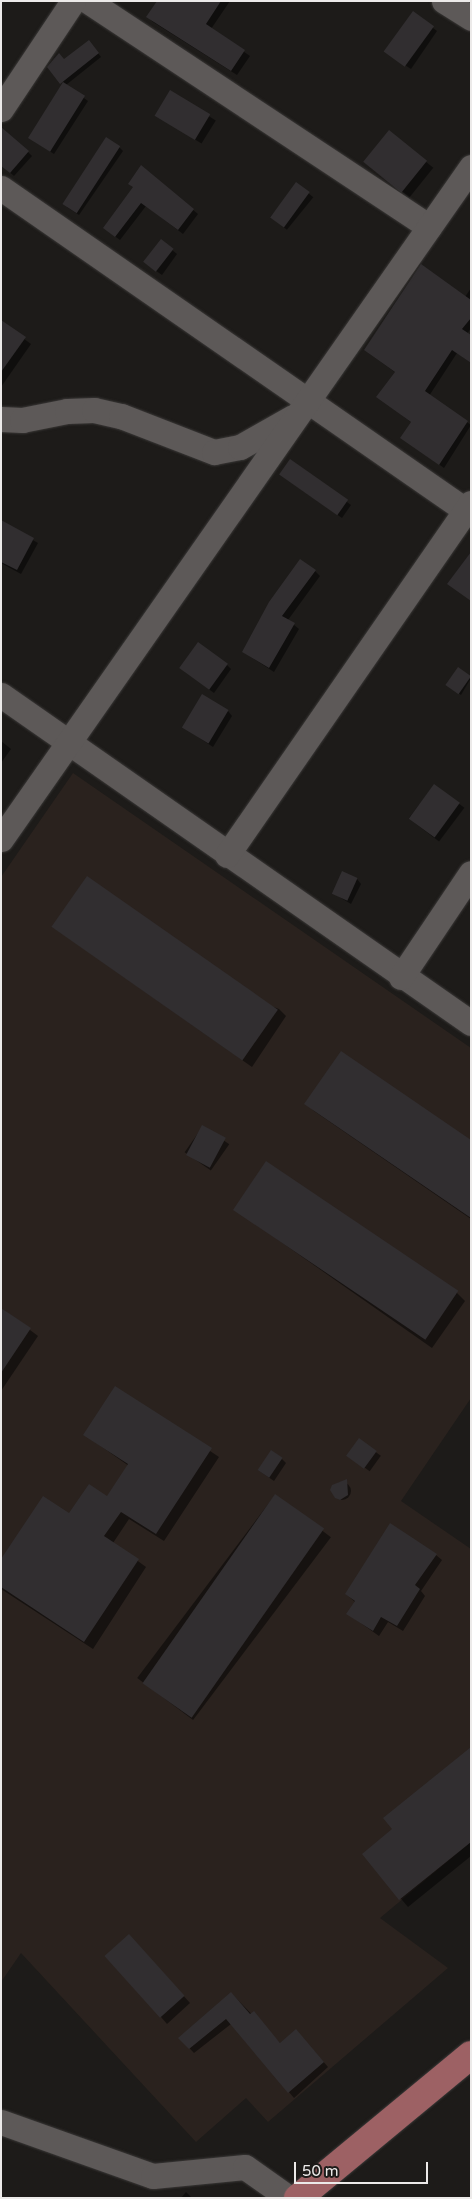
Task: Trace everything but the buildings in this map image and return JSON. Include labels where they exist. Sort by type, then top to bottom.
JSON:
[{"type":"main road","points":[[298,2198],[471,2055]]},
{"type":"street","points":[[1,109],[73,1]]},
{"type":"street","points":[[88,1],[429,226]]},
{"type":"street","points":[[444,1],[471,18]]},
{"type":"street","points":[[1,839],[471,167]]},
{"type":"street","points":[[1,188],[303,407],[469,509],[227,855]]},
{"type":"street","points":[[1,419],[22,420],[67,411],[94,410],[121,416],[214,452],[240,447],[303,407]]},
{"type":"street","points":[[1,694],[401,977],[471,1023]]},
{"type":"street","points":[[401,977],[471,873]]},
{"type":"street","points":[[1,2122],[152,2176],[245,2167],[289,2198]]},
{"type":"shaded area","points":[[73,773],[471,1048],[471,1398],[401,1501],[471,1549],[471,1842],[380,1918],[448,1968],[268,2122],[246,2098],[196,2142],[21,1953],[1,1982],[1,877]]}]
